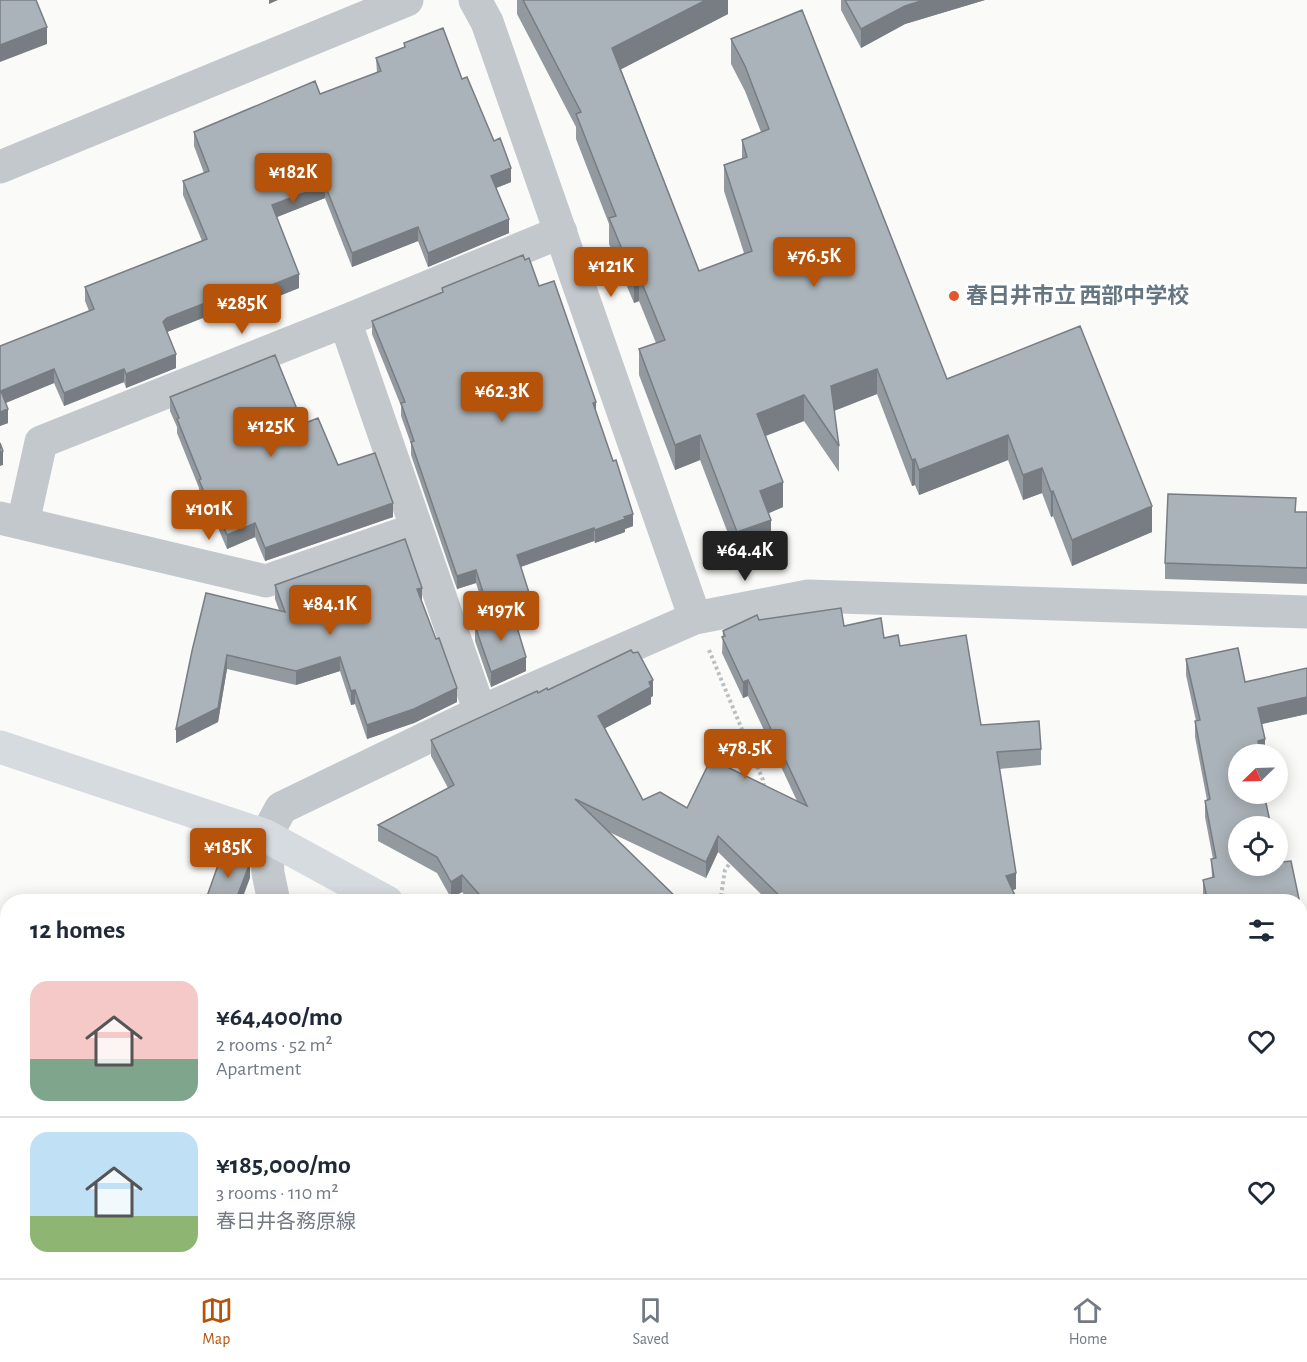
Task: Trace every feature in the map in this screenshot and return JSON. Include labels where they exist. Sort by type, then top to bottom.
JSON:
[{"type":"main road","points":[[0,747],[266,836],[372,894]]},
{"type":"street","points":[[0,167],[407,0]]},
{"type":"street","points":[[475,0],[488,22],[695,618]]},
{"type":"street","points":[[416,529],[266,581],[12,521],[41,442],[561,232]]},
{"type":"street","points":[[345,321],[480,712]]},
{"type":"street","points":[[272,894],[268,873],[266,836],[281,808],[480,712],[695,618],[808,596],[1307,612]]},
{"type":"path","points":[[695,618],[763,780],[764,790]]},
{"type":"path","points":[[721,894],[725,870],[738,851]]},
{"type":"building","points":[[0,0],[36,0],[47,27],[0,45]]},
{"type":"building","points":[[523,0],[706,0],[612,48],[699,271],[752,251],[724,165],[747,157],[742,140],[769,129],[745,66],[731,39],[802,10],[947,379],[1080,326],[1152,506],[1072,540],[1042,468],[1023,475],[1008,435],[919,470],[915,459],[912,460],[877,369],[831,386],[839,446],[804,395],[757,414],[783,482],[760,491],[771,520],[737,532],[700,435],[675,445],[639,349],[665,340],[639,276],[634,278],[609,218],[616,216],[576,114],[581,112]]},
{"type":"building","points":[[845,0],[924,0],[905,6],[861,29]]},
{"type":"building","points":[[443,28],[462,79],[467,77],[494,141],[500,138],[511,168],[491,176],[509,219],[428,253],[418,227],[352,253],[325,185],[272,205],[299,274],[234,300],[231,293],[167,318],[163,322],[176,354],[126,374],[124,369],[64,393],[54,369],[1,391],[8,409],[0,412],[0,346],[94,309],[85,287],[207,239],[183,181],[209,171],[194,132],[315,81],[320,94],[381,71],[376,58],[405,47],[404,43]]},
{"type":"building","points":[[523,255],[525,260],[529,258],[539,286],[554,281],[596,402],[593,403],[613,461],[616,460],[633,514],[595,530],[594,528],[517,555],[532,602],[490,615],[476,570],[457,576],[411,442],[414,441],[401,403],[405,402],[372,321],[443,292],[442,288]]},
{"type":"building","points":[[275,355],[303,424],[318,418],[338,465],[375,453],[393,503],[265,548],[255,523],[227,535],[216,509],[212,511],[199,480],[201,479],[170,397]]},
{"type":"building","points":[[1168,494],[1296,498],[1295,512],[1307,512],[1307,568],[1165,563]]},
{"type":"building","points":[[405,539],[422,588],[417,589],[436,639],[439,638],[457,688],[414,709],[367,725],[355,690],[351,691],[340,657],[296,671],[227,655],[218,708],[176,729],[206,593],[285,612],[275,585]]},
{"type":"building","points":[[841,608],[844,626],[881,618],[884,638],[898,635],[900,646],[966,635],[981,725],[1039,721],[1041,749],[997,752],[1016,873],[1006,876],[1014,894],[778,894],[718,836],[706,862],[575,799],[673,894],[479,894],[462,875],[451,882],[437,857],[378,825],[454,785],[431,740],[537,691],[538,693],[547,688],[548,690],[631,650],[633,653],[638,652],[653,680],[649,682],[651,687],[598,716],[643,800],[660,792],[687,808],[711,759],[807,806],[748,680],[743,682],[722,637],[725,636],[723,631],[757,615],[759,620]]},
{"type":"building","points":[[513,614],[526,657],[491,672],[475,626]]},
{"type":"building","points":[[1238,648],[1245,682],[1307,668],[1307,697],[1258,708],[1265,739],[1258,741],[1259,744],[1228,744],[1228,804],[1266,804],[1269,816],[1228,816],[1228,876],[1288,876],[1288,861],[1291,861],[1298,894],[1206,894],[1203,880],[1214,877],[1211,859],[1216,858],[1205,801],[1210,799],[1195,721],[1200,720],[1186,659]]},
{"type":"building","points":[[223,851],[249,860],[250,863],[238,894],[208,894]]},
{"type":"place","name":"春日井市立 西部中学校","points":[[954,296]]}]
